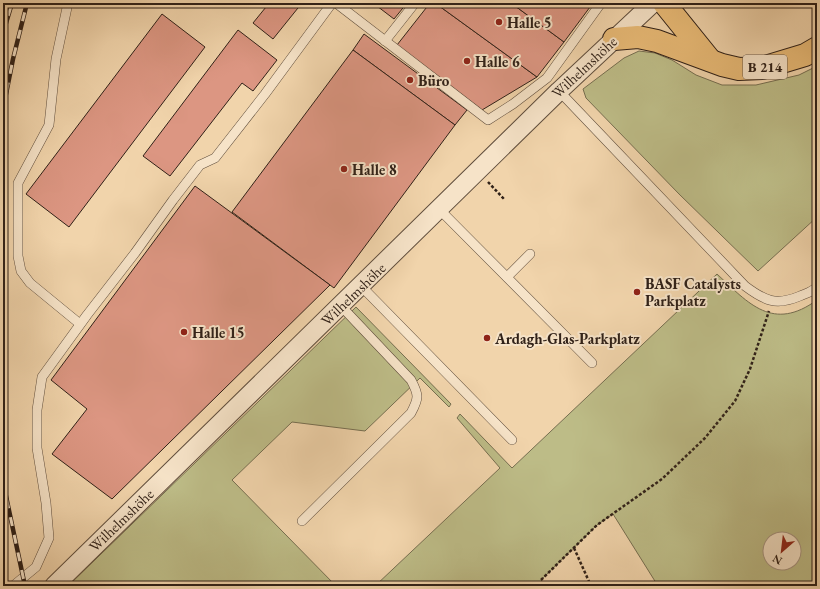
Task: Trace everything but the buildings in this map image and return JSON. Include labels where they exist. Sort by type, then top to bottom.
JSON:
[{"type":"highway","points":[[664,3],[711,61]]},
{"type":"highway","name":"B 214","points":[[614,40],[638,37],[657,41],[722,66],[739,69],[762,68],[805,54],[817,48]]},
{"type":"street","name":"Wilhelmshöhe","points":[[54,586],[559,91],[653,3]]},
{"type":"lane","points":[[68,3],[56,59],[49,125],[18,183],[18,256],[21,271],[30,283],[80,324]]},
{"type":"lane","points":[[13,586],[36,567],[49,538],[46,503],[37,448],[37,410],[42,377],[80,324],[200,165],[215,158],[265,94],[332,3]]},
{"type":"lane","points":[[336,3],[488,120],[513,104],[547,78],[601,3]]},
{"type":"lane","points":[[385,41],[415,3]]},
{"type":"lane","points":[[559,91],[745,286],[759,296],[772,301],[789,300],[813,291],[817,287]]},
{"type":"lane","points":[[439,209],[592,363]]},
{"type":"lane","points":[[507,277],[530,254]]},
{"type":"lane","points":[[361,286],[512,440]]},
{"type":"lane","points":[[302,520],[412,413],[417,401],[418,392],[411,380],[341,306]]},
{"type":"path","points":[[487,181],[504,199]]},
{"type":"path","points":[[541,580],[597,525],[662,479],[705,438],[735,401],[750,370],[772,301]]},
{"type":"path","points":[[574,548],[591,586]]},
{"type":"shaded area","points":[[639,51],[655,53],[672,60],[696,75],[722,85],[756,85],[799,75],[817,66],[817,217],[758,271],[679,194],[586,98],[583,89],[624,58]]},
{"type":"shaded area","points":[[717,274],[751,304],[774,314],[787,314],[801,309],[817,300],[817,586],[658,586],[613,514],[597,525],[541,580],[546,586],[375,586],[500,468],[457,418],[460,414],[512,468]]},
{"type":"shaded area","points":[[356,307],[451,404],[449,407],[420,378],[365,431],[292,422],[232,480],[336,586],[68,586]]},
{"type":"railway","points":[[3,33],[12,3]]},
{"type":"railway","points":[[3,109],[13,59],[27,3]]},
{"type":"railway","points":[[3,482],[25,586]]},
{"type":"railway","points":[[3,571],[6,586]]},
{"type":"place","name":"Halle 5","points":[[499,22]]},
{"type":"place","name":"Halle 6","points":[[467,61]]},
{"type":"place","name":"Büro","points":[[410,80]]},
{"type":"place","name":"Halle 8","points":[[344,169]]},
{"type":"place","name":"BASF Catalysts Parkplatz","points":[[637,292]]},
{"type":"place","name":"Halle 15","points":[[184,332]]},
{"type":"place","name":"Ardagh-Glas-Parkplatz","points":[[487,338]]}]
